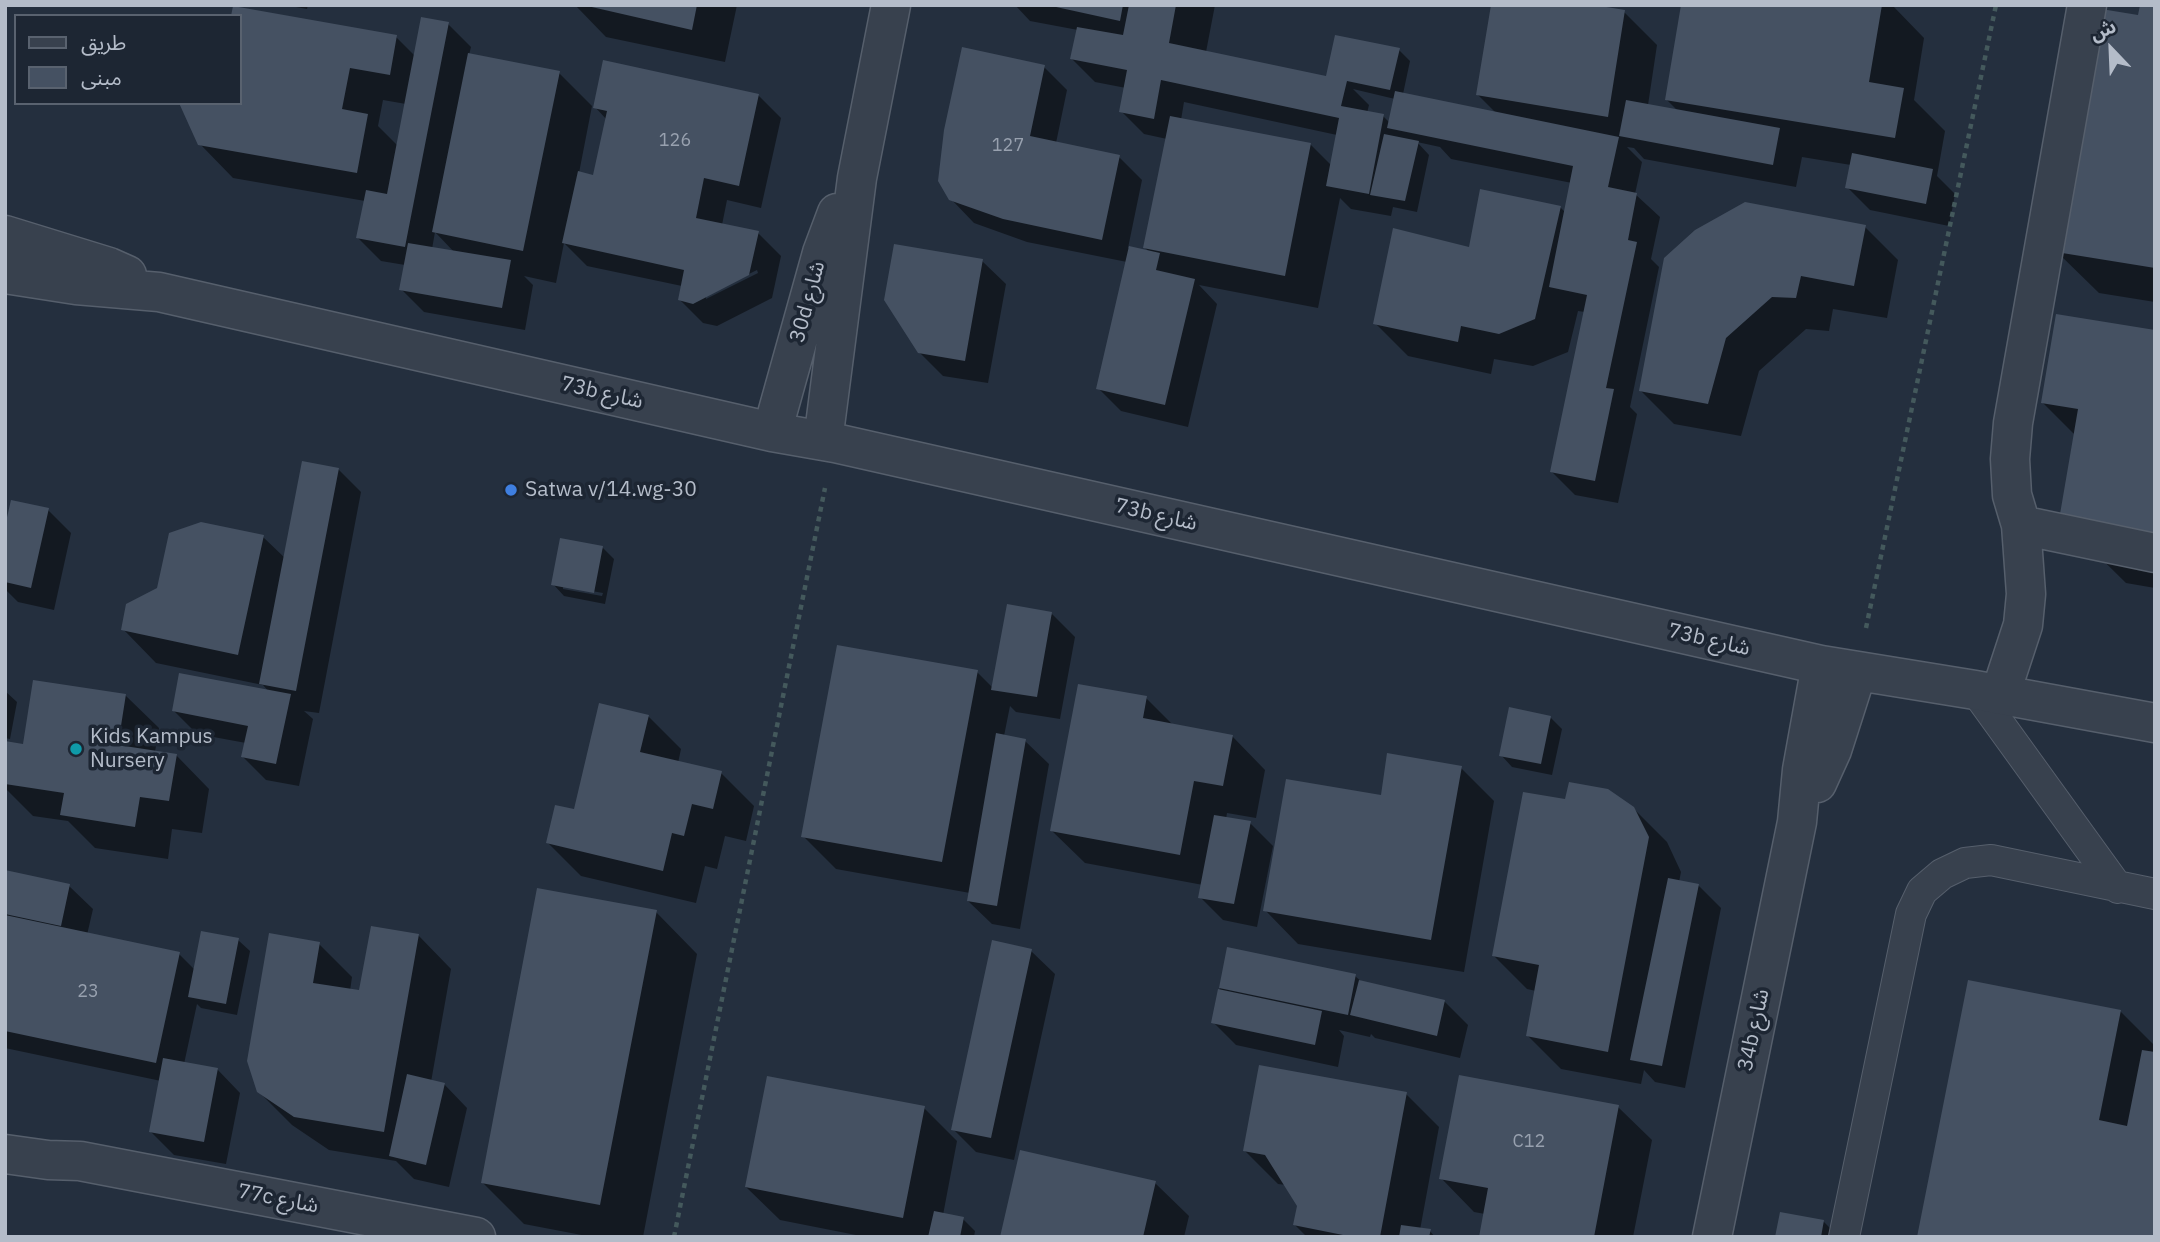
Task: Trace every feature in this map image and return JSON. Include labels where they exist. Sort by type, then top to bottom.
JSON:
[{"type":"street","name":"30d شارع","points":[[829,442],[857,178],[891,5]]},
{"type":"street","points":[[1988,692],[2023,625],[2026,594],[2021,525],[2012,495],[2010,459],[2013,423],[2087,5]]},
{"type":"street","name":"30d شارع","points":[[772,432],[821,253],[842,201],[857,178]]},
{"type":"street","name":"73b شارع","points":[[5,235],[109,267],[159,292]]},
{"type":"street","name":"73b شارع","points":[[5,275],[76,285],[159,292],[772,432],[829,442],[1839,668],[2155,723]]},
{"type":"street","points":[[2021,525],[2155,553]]},
{"type":"street","name":"34b شارع","points":[[1712,1237],[1797,822],[1832,750],[1839,668]]},
{"type":"street","name":"77c شارع","points":[[5,1135],[80,1161]]},
{"type":"street","name":"77c شارع","points":[[5,1154],[80,1161],[477,1237]]},
{"type":"lane","points":[[1988,692],[2119,888]]},
{"type":"lane","points":[[1844,1237],[1911,914],[1922,891],[1942,874],[1965,863],[1991,860],[2155,894]]},
{"type":"path","points":[[1839,668],[1996,5]]},
{"type":"path","points":[[674,1237],[829,442]]},
{"type":"building","points":[[583,5],[697,5],[692,30]]},
{"type":"building","points":[[1047,5],[1123,5],[1120,21]]},
{"type":"building","points":[[1129,5],[1176,5],[1169,43],[1326,76],[1335,35],[1400,48],[1390,90],[1347,81],[1341,106],[1384,114],[1369,194],[1326,186],[1339,118],[1161,80],[1154,119],[1119,112],[1127,70],[1070,59],[1077,27],[1123,35]]},
{"type":"building","points":[[1491,5],[1594,5],[1625,10],[1608,117],[1476,95]]},
{"type":"building","points":[[1681,5],[1882,5],[1869,82],[1904,88],[1895,138],[1665,100]]},
{"type":"building","points":[[2140,5],[2155,5],[2155,268],[2056,252],[2095,8],[2138,15]]},
{"type":"building","points":[[233,6],[397,35],[390,75],[350,68],[342,109],[368,114],[357,173],[198,145],[180,105],[242,105],[242,14],[231,14]]},
{"type":"building","points":[[421,17],[449,22],[405,247],[356,238],[366,190],[387,194]]},
{"type":"building","points":[[962,47],[1045,65],[1030,136],[1120,155],[1102,240],[1003,219],[949,200],[938,181],[944,130]]},
{"type":"building","points":[[468,53],[560,71],[523,251],[432,232]]},
{"type":"building","points":[[603,60],[759,94],[739,186],[704,178],[696,218],[759,231],[749,275],[693,304],[678,300],[684,270],[562,243],[578,171],[593,175],[607,111],[593,108]]},
{"type":"building","points":[[1395,91],[1619,137],[1608,187],[1637,193],[1628,240],[1637,242],[1606,388],[1614,389],[1595,481],[1550,472],[1587,295],[1549,287],[1573,166],[1387,128]]},
{"type":"building","points":[[1626,100],[1780,128],[1773,165],[1619,136]]},
{"type":"building","points":[[1170,116],[1311,143],[1285,276],[1143,248]]},
{"type":"building","points":[[1384,134],[1419,141],[1405,201],[1370,195]]},
{"type":"building","points":[[1852,153],[1933,169],[1926,204],[1845,188]]},
{"type":"building","points":[[1480,189],[1561,206],[1535,319],[1499,334],[1461,326],[1458,342],[1373,324],[1393,228],[1469,247]]},
{"type":"building","points":[[1745,202],[1866,225],[1854,286],[1801,276],[1796,298],[1772,297],[1726,338],[1708,404],[1639,391],[1664,258],[1695,230]]},
{"type":"building","points":[[408,243],[511,260],[502,308],[399,290]]},
{"type":"building","points":[[894,244],[983,259],[965,361],[918,353],[884,300]]},
{"type":"building","points":[[1129,246],[1160,253],[1156,270],[1195,279],[1165,405],[1096,389]]},
{"type":"building","points":[[2056,314],[2155,330],[2155,535],[2059,520],[2078,409],[2041,403]]},
{"type":"building","points":[[302,461],[339,468],[296,691],[259,684]]},
{"type":"building","points":[[11,500],[49,508],[31,588],[5,582],[5,526]]},
{"type":"building","points":[[201,522],[264,535],[238,655],[121,630],[126,604],[157,588],[169,533]]},
{"type":"building","points":[[560,538],[603,546],[594,593],[551,585]]},
{"type":"building","points":[[1007,604],[1052,612],[1037,697],[991,690]]},
{"type":"building","points":[[837,645],[978,670],[942,862],[801,837]]},
{"type":"building","points":[[179,673],[291,694],[276,764],[241,757],[248,726],[172,711]]},
{"type":"building","name":"Kids Kampus Nursery","points":[[33,680],[126,694],[118,745],[177,754],[169,801],[140,797],[135,827],[60,815],[64,793],[5,784],[5,741],[23,744]]},
{"type":"building","points":[[1078,684],[1147,696],[1143,718],[1233,735],[1223,786],[1194,781],[1180,855],[1050,831]]},
{"type":"building","points":[[599,703],[649,715],[640,752],[722,771],[713,809],[692,804],[684,836],[672,833],[663,871],[546,843],[555,805],[574,809]]},
{"type":"building","points":[[1509,707],[1551,716],[1541,764],[1499,756]]},
{"type":"building","points":[[996,733],[1026,739],[997,906],[967,901]]},
{"type":"building","points":[[1387,753],[1462,766],[1431,940],[1263,911],[1286,779],[1381,795]]},
{"type":"building","points":[[1569,782],[1608,789],[1634,807],[1649,837],[1608,1052],[1526,1036],[1539,965],[1492,956],[1523,792],[1565,799]]},
{"type":"building","points":[[1214,815],[1251,821],[1234,904],[1198,898]]},
{"type":"building","points":[[5,870],[70,884],[61,926],[5,914]]},
{"type":"building","points":[[1668,878],[1699,884],[1662,1066],[1630,1060]]},
{"type":"building","points":[[537,888],[657,910],[600,1205],[481,1183]]},
{"type":"building","points":[[5,915],[180,952],[156,1063],[5,1031]]},
{"type":"building","points":[[371,926],[419,934],[384,1132],[294,1117],[257,1092],[247,1061],[269,933],[320,942],[313,983],[359,990]]},
{"type":"building","points":[[201,931],[239,938],[226,1004],[188,997]]},
{"type":"building","points":[[992,940],[1032,949],[991,1138],[951,1130]]},
{"type":"building","points":[[1227,947],[1356,974],[1348,1015],[1219,988]]},
{"type":"building","points":[[1359,980],[1445,1000],[1437,1036],[1350,1015]]},
{"type":"building","points":[[1968,980],[2121,1010],[2099,1120],[2127,1126],[2142,1050],[2155,1052],[2155,1237],[1917,1237]]},
{"type":"building","points":[[1218,989],[1322,1011],[1315,1045],[1211,1023]]},
{"type":"building","points":[[163,1058],[218,1068],[204,1142],[149,1132]]},
{"type":"building","points":[[1259,1065],[1407,1092],[1380,1237],[1353,1237],[1293,1225],[1297,1206],[1265,1155],[1243,1151]]},
{"type":"building","points":[[407,1074],[445,1083],[426,1165],[389,1156]]},
{"type":"building","points":[[1459,1075],[1619,1105],[1594,1237],[1479,1237],[1488,1188],[1439,1179]]},
{"type":"building","points":[[767,1076],[925,1106],[903,1218],[745,1187]]},
{"type":"building","points":[[1020,1150],[1156,1181],[1143,1237],[1000,1237]]},
{"type":"building","points":[[934,1211],[964,1217],[960,1237],[928,1237]]},
{"type":"building","points":[[1780,1212],[1824,1220],[1821,1237],[1775,1237]]},
{"type":"building","points":[[1401,1225],[1431,1229],[1429,1237],[1399,1237]]},
{"type":"place","name":"Satwa v/14.wg-30","points":[[511,490]]},
{"type":"place","name":"Kids Kampus Nursery","points":[[76,749]]}]
